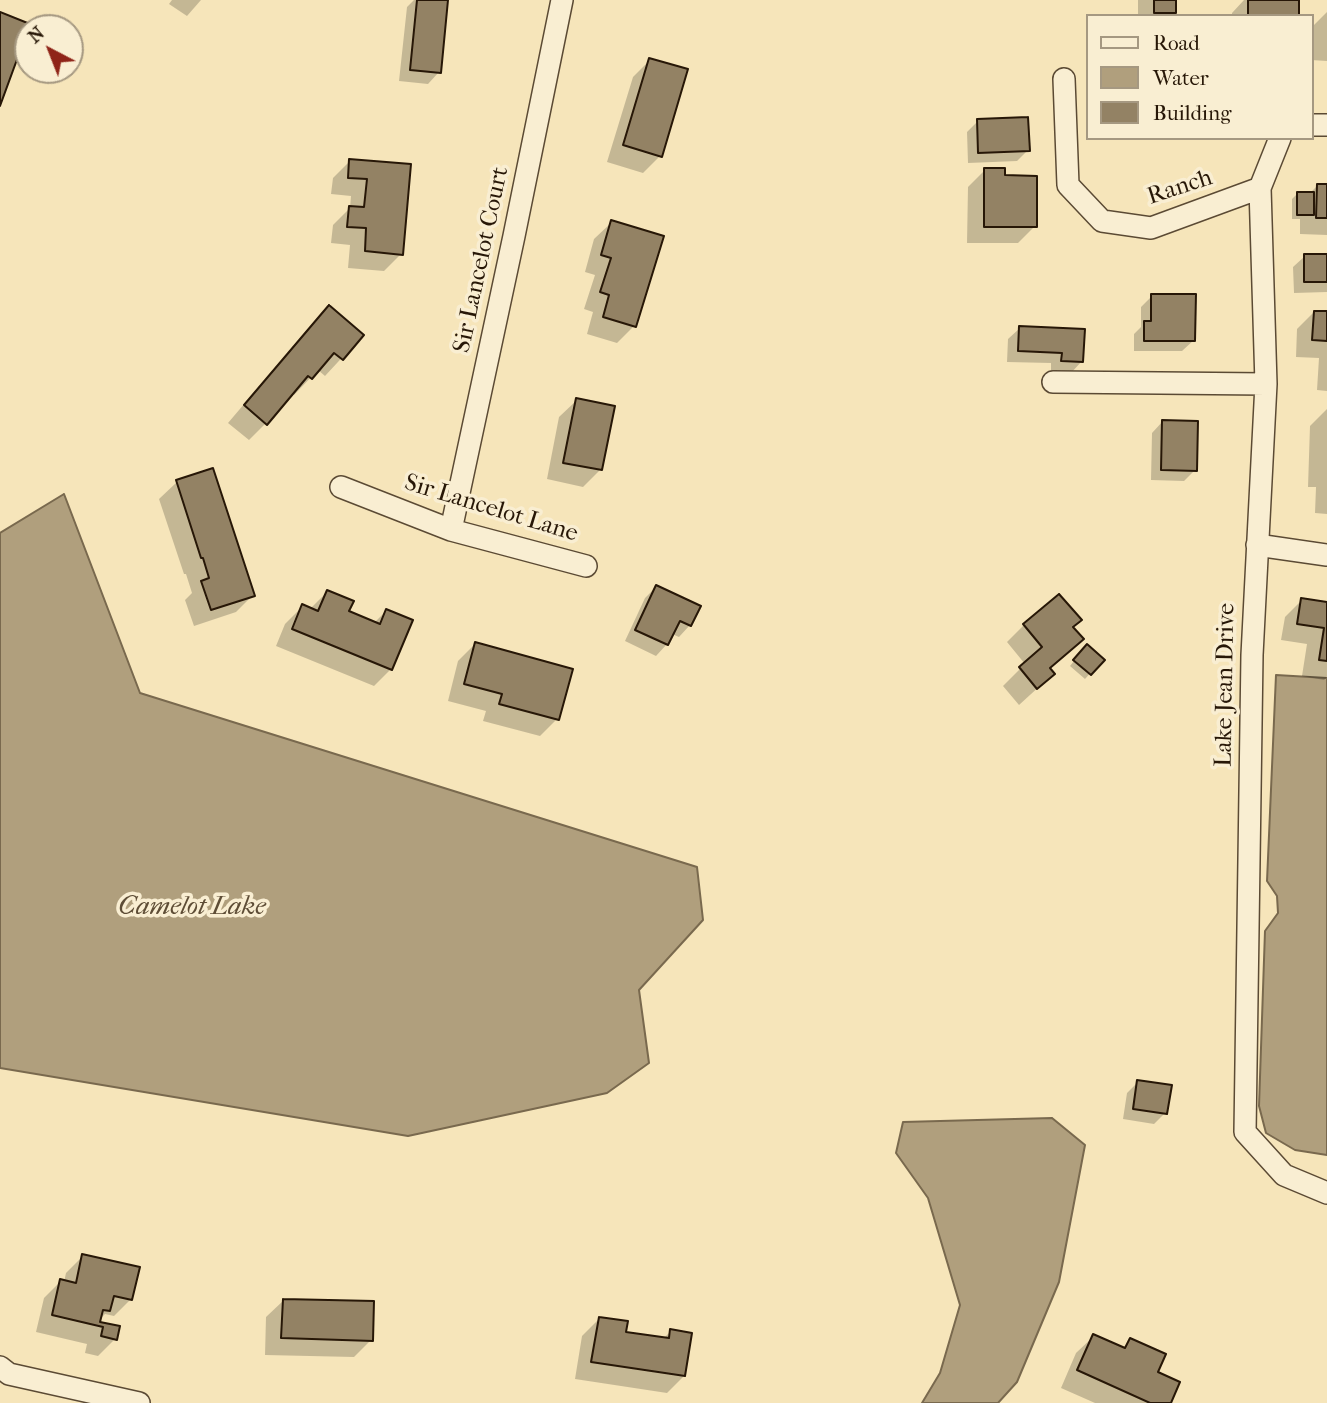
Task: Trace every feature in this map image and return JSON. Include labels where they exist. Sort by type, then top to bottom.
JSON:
[{"type":"street","name":"Sir Lancelot Court","points":[[451,530],[562,0]]},
{"type":"street","name":"Ranch","points":[[1064,79],[1068,185],[1102,221],[1151,228],[1261,188]]},
{"type":"street","name":"Lake Jean Drive","points":[[1279,140],[1261,188],[1266,384],[1252,668],[1245,1132],[1284,1175],[1327,1193]]},
{"type":"street","points":[[1053,383],[1266,384]]},
{"type":"street","name":"Sir Lancelot Lane","points":[[341,487],[451,530],[586,566]]},
{"type":"street","points":[[1257,545],[1327,555]]},
{"type":"street","points":[[0,1367],[9,1374],[139,1403]]},
{"type":"water","name":"Camelot Lake","points":[[64,494],[140,693],[697,867],[703,920],[639,990],[649,1063],[607,1093],[408,1136],[0,1068],[0,533]]},
{"type":"water","points":[[1276,675],[1327,678],[1327,1155],[1295,1150],[1266,1133],[1259,1106],[1265,931],[1278,913],[1277,896],[1267,881]]},
{"type":"water","points":[[1052,1118],[1085,1145],[1059,1282],[1017,1382],[998,1403],[922,1403],[940,1373],[960,1305],[928,1198],[896,1153],[903,1122]]},
{"type":"building","points":[[417,0],[448,0],[441,73],[410,70]]},
{"type":"building","points":[[1154,0],[1176,0],[1176,13],[1154,13]]},
{"type":"building","points":[[1248,0],[1299,0],[1299,14],[1248,14]]},
{"type":"building","points":[[0,12],[14,18],[14,68],[0,106]]},
{"type":"building","points":[[649,58],[688,69],[662,157],[623,145]]},
{"type":"building","points":[[1028,117],[1030,151],[978,153],[977,119]]},
{"type":"building","points":[[349,159],[411,164],[403,255],[365,251],[366,228],[347,227],[349,206],[364,207],[367,179],[348,178]]},
{"type":"building","points":[[984,168],[1005,168],[1005,175],[1037,176],[1037,227],[984,227]]},
{"type":"building","points":[[1317,184],[1327,184],[1327,218],[1316,218]]},
{"type":"building","points":[[1297,192],[1314,192],[1314,215],[1297,215]]},
{"type":"building","points":[[611,220],[664,236],[636,327],[603,317],[609,295],[600,292],[611,258],[601,255]]},
{"type":"building","points":[[1304,254],[1327,254],[1327,282],[1304,282]]},
{"type":"building","points":[[1151,294],[1196,294],[1195,341],[1144,341],[1144,321],[1151,321]]},
{"type":"building","points":[[329,305],[364,335],[343,360],[334,353],[312,379],[308,376],[267,425],[244,405]]},
{"type":"building","points":[[1314,311],[1327,311],[1327,341],[1312,340]]},
{"type":"building","points":[[1019,326],[1085,329],[1083,362],[1061,361],[1062,353],[1018,351]]},
{"type":"building","points":[[576,398],[615,406],[602,470],[563,463]]},
{"type":"building","points":[[1162,420],[1198,421],[1197,471],[1161,470]]},
{"type":"building","points":[[213,468],[255,596],[211,610],[201,581],[209,578],[176,480]]},
{"type":"building","points":[[656,585],[701,606],[691,626],[680,621],[668,645],[635,630]]},
{"type":"building","points":[[327,590],[354,601],[349,611],[380,624],[386,609],[413,620],[392,670],[292,629],[302,604],[318,611]]},
{"type":"building","points":[[1059,594],[1082,620],[1073,627],[1084,639],[1050,668],[1055,674],[1037,689],[1019,667],[1042,647],[1023,624]]},
{"type":"building","points":[[1301,598],[1327,602],[1327,661],[1319,660],[1324,628],[1297,624]]},
{"type":"building","points":[[475,642],[573,669],[559,720],[499,704],[502,694],[464,684]]},
{"type":"building","points":[[1087,644],[1105,660],[1091,675],[1073,660]]},
{"type":"building","points":[[1137,1080],[1172,1085],[1167,1114],[1133,1109]]},
{"type":"building","points":[[82,1254],[140,1267],[132,1300],[114,1296],[110,1311],[103,1310],[100,1322],[120,1326],[117,1340],[101,1336],[103,1327],[52,1315],[60,1279],[76,1283]]},
{"type":"building","points":[[283,1299],[374,1301],[373,1341],[281,1338]]},
{"type":"building","points":[[599,1317],[628,1321],[626,1332],[669,1338],[670,1329],[692,1333],[685,1376],[591,1362]]},
{"type":"building","points":[[1093,1334],[1125,1348],[1130,1338],[1166,1354],[1158,1372],[1180,1382],[1171,1403],[1150,1403],[1077,1370]]}]
